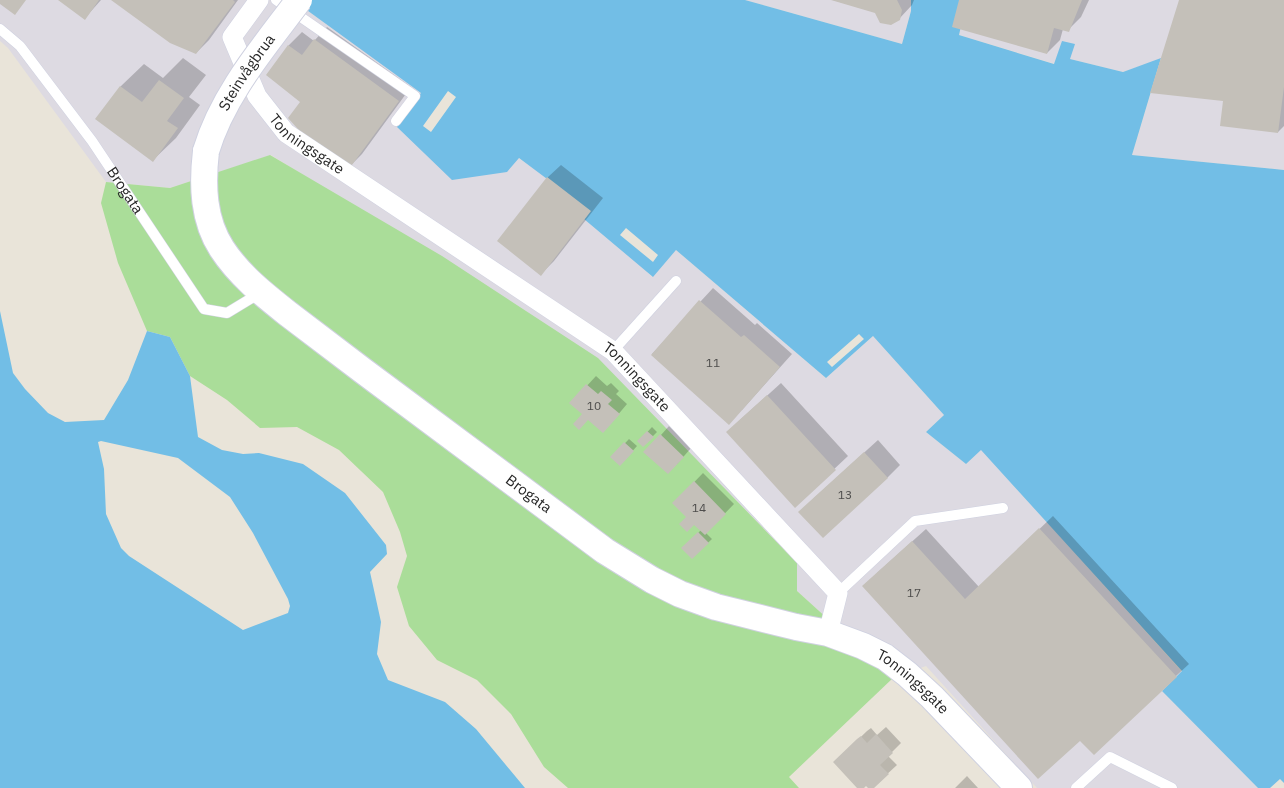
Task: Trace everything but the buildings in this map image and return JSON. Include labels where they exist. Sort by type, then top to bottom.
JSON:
[{"type":"main road","name":"Steinvågbrua","points":[[206,151],[217,120],[234,89],[299,0]]},
{"type":"main road","name":"Brogata","points":[[206,151],[203,172],[204,199],[207,212],[222,249],[238,269],[261,292],[319,338],[625,564],[652,580],[680,594],[716,607],[796,627],[828,632]]},
{"type":"main road","name":"Tonningsgate","points":[[828,632],[885,657],[907,674],[932,697],[1018,788]]},
{"type":"street","name":"Tonningsgate","points":[[259,0],[232,37],[257,96],[286,133],[613,351],[838,593]]},
{"type":"street","points":[[828,632],[838,593]]},
{"type":"lane","points":[[276,0],[415,96],[396,121]]},
{"type":"lane","name":"Brogata","points":[[0,29],[20,46],[92,141],[204,309],[227,313],[261,292]]},
{"type":"lane","points":[[613,351],[676,281]]},
{"type":"lane","points":[[838,593],[916,521],[1003,508]]},
{"type":"lane","points":[[1076,788],[1110,757],[1172,788]]},
{"type":"shaded area","points":[[0,0],[293,0],[422,93],[545,176],[591,211],[652,277],[676,250],[826,378],[873,336],[944,415],[926,432],[966,464],[981,449],[1182,672],[1162,691],[1258,788],[1037,788],[926,666],[893,678],[797,591],[797,563],[597,358],[271,155],[170,188],[106,182],[8,48],[0,41]]},
{"type":"shaded area","points":[[745,0],[911,0],[911,11],[902,44]]},
{"type":"shaded area","points":[[967,0],[1284,0],[1284,170],[1132,155],[1161,59],[1123,72],[1070,59],[1055,64],[959,35]]},
{"type":"green space","points":[[270,155],[442,256],[598,358],[797,563],[797,591],[893,678],[789,777],[799,788],[568,788],[544,767],[511,714],[477,680],[437,660],[409,626],[397,587],[407,556],[400,532],[383,492],[339,450],[297,427],[260,428],[227,400],[190,376],[170,337],[147,331],[118,263],[101,203],[106,182],[170,188]]},
{"type":"water","points":[[293,0],[745,0],[902,44],[911,11],[911,0],[967,0],[959,35],[1054,64],[1062,41],[1075,44],[1070,59],[1123,72],[1161,58],[1132,155],[1284,170],[1284,783],[1280,779],[1270,788],[1258,788],[1162,691],[1182,671],[981,450],[966,464],[926,432],[944,415],[873,336],[826,378],[676,250],[653,277],[584,219],[590,211],[519,158],[507,172],[452,180],[397,127],[421,93]]},
{"type":"water","points":[[0,311],[13,373],[25,389],[48,413],[65,422],[104,420],[128,380],[147,331],[170,337],[190,376],[198,437],[222,450],[243,454],[259,453],[303,464],[345,493],[386,545],[387,554],[370,572],[381,622],[377,654],[388,680],[445,702],[476,729],[525,788],[0,788]],"holes":[[[101,441],[178,458],[230,497],[253,533],[288,599],[290,606],[288,613],[243,630],[129,556],[121,548],[106,514],[104,469],[98,442]]]},
{"type":"pier","points":[[448,91],[456,97],[431,132],[423,126]]},
{"type":"pier","points":[[626,228],[658,255],[653,262],[620,235]]},
{"type":"pier","points":[[859,334],[864,339],[832,367],[827,362]]}]
